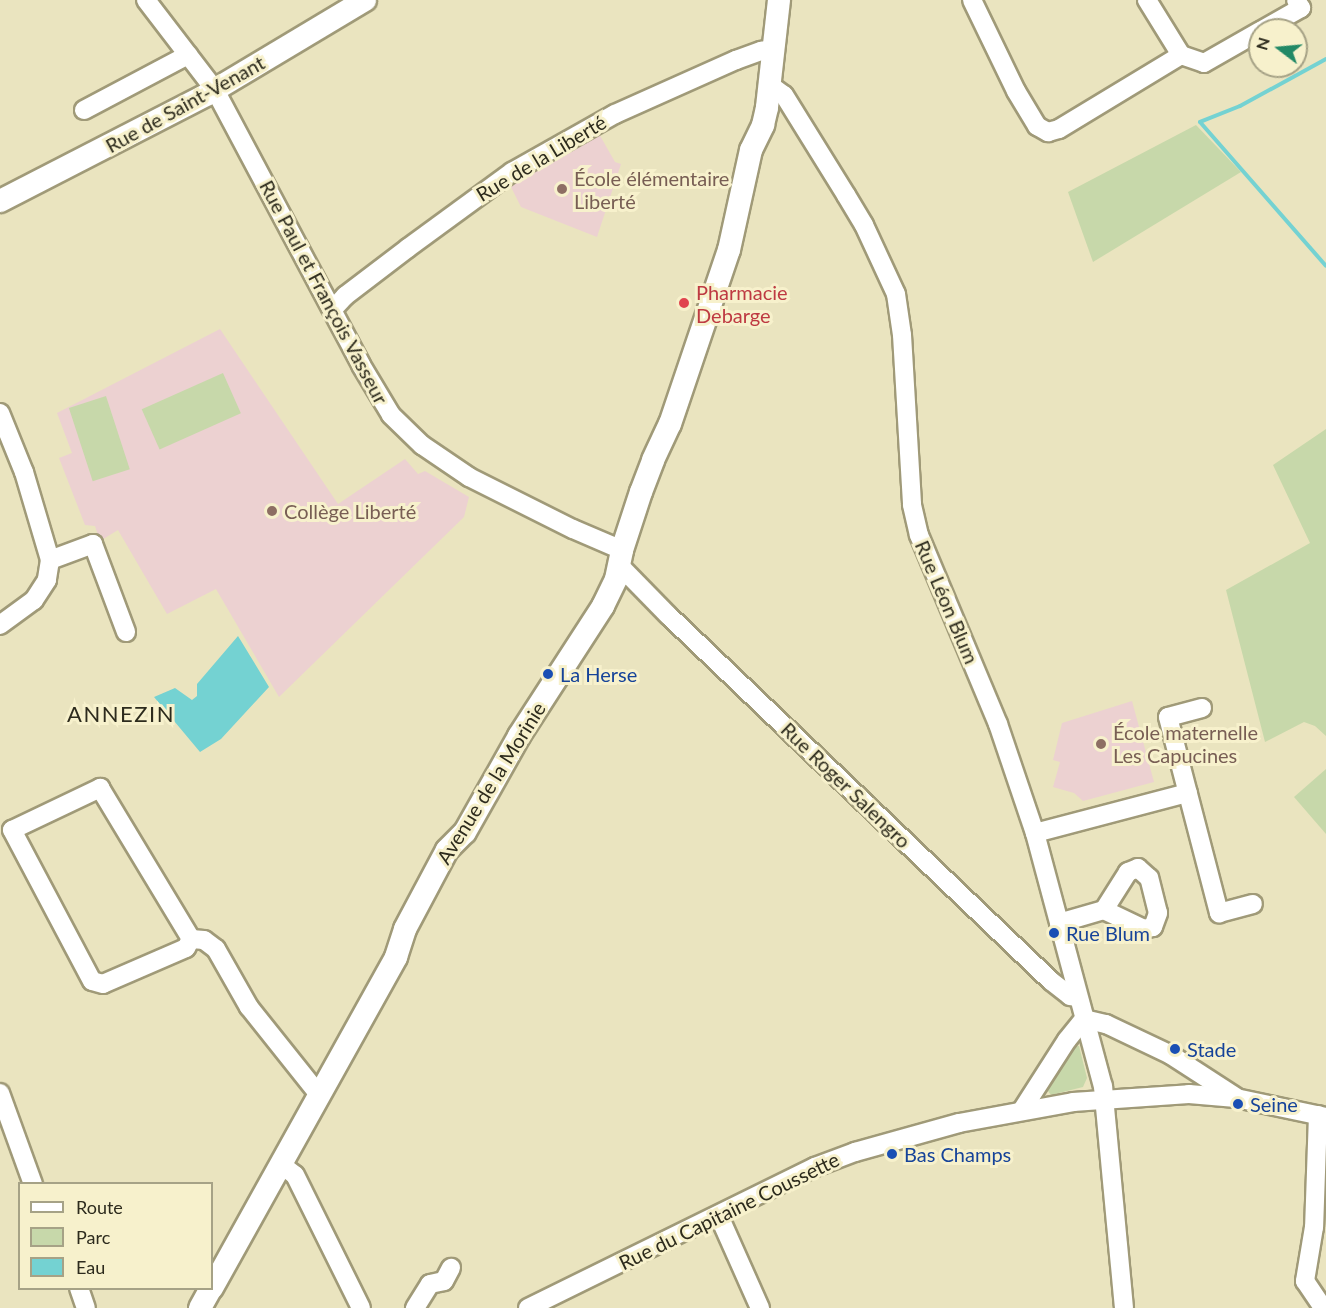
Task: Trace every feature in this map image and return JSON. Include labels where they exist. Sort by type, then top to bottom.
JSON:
[{"type":"main road","name":"Rue de Saint-Venant","points":[[0,201],[215,90],[365,0]]},
{"type":"main road","name":"Avenue de la Morinie","points":[[213,1285],[282,1165],[396,957],[405,928],[447,850],[465,832],[519,736],[603,606],[652,460],[670,423],[729,250],[751,150],[763,125],[769,96],[779,0]]},
{"type":"main road","name":"Avenue de la Morinie","points":[[200,1308],[210,1290]]},
{"type":"street","name":"Rue Paul et François Vasseur","points":[[146,0],[215,90],[387,409],[422,445],[469,477],[573,529],[621,557]]},
{"type":"street","points":[[972,0],[1016,91],[1037,126],[1048,132],[1059,129],[1180,55]]},
{"type":"street","points":[[1147,0],[1180,55],[1204,63],[1248,38]]},
{"type":"street","points":[[1284,18],[1301,8],[1296,0]]},
{"type":"street","name":"Rue de la Liberté","points":[[333,309],[345,296],[512,172],[615,114],[736,60],[761,51],[774,50]]},
{"type":"street","points":[[84,110],[188,55]]},
{"type":"street","name":"Rue Léon Blum","points":[[769,96],[795,115],[864,225],[896,294],[902,335],[912,505],[919,535],[998,724],[1035,833],[1059,923],[1104,1098],[1124,1308]]},
{"type":"street","points":[[0,413],[24,472],[50,560],[47,580],[34,600],[0,625]]},
{"type":"street","points":[[50,560],[93,544],[126,632]]},
{"type":"street","name":"Rue Roger Salengro","points":[[621,557],[1051,981],[1070,996],[1078,997]]},
{"type":"street","points":[[1202,708],[1168,717],[1220,913],[1253,904]]},
{"type":"street","points":[[100,788],[191,939],[186,948],[103,984],[92,981],[12,830],[100,788]]},
{"type":"street","points":[[1035,833],[1188,793]]},
{"type":"street","points":[[1059,923],[1104,910]]},
{"type":"street","points":[[191,939],[204,940],[216,949],[249,1007],[320,1096]]},
{"type":"street","points":[[1022,1110],[1059,1051],[1084,1019],[1106,1024],[1171,1055],[1236,1098]]},
{"type":"street","points":[[1036,1090],[1040,1098],[1049,1106]]},
{"type":"street","points":[[0,1093],[32,1182]]},
{"type":"street","name":"Rue du Capitaine Coussette","points":[[528,1308],[815,1167],[855,1152],[1022,1110],[1104,1098],[1189,1094],[1236,1098],[1322,1116]]},
{"type":"street","points":[[1322,1116],[1314,1227],[1305,1281],[1323,1308]]},
{"type":"street","points":[[282,1165],[295,1175],[361,1308]]},
{"type":"street","points":[[719,1216],[760,1308]]},
{"type":"street","points":[[415,1308],[430,1284],[444,1281],[451,1268]]},
{"type":"street","points":[[80,1290],[86,1308]]},
{"type":"shaded area","name":"École élémentaire Liberté","points":[[598,132],[615,162],[621,164],[597,237],[521,207],[508,181]]},
{"type":"shaded area","name":"Collège Liberté","points":[[220,329],[338,504],[405,459],[418,474],[425,471],[469,497],[464,517],[279,697],[216,589],[167,614],[118,530],[100,541],[95,526],[85,525],[59,458],[72,453],[57,413]]},
{"type":"shaded area","name":"École maternelle Les Capucines","points":[[1132,701],[1154,782],[1083,801],[1074,793],[1053,787],[1060,762],[1053,760],[1062,723]]},
{"type":"green space","points":[[1196,125],[1241,172],[1093,262],[1068,192]]},
{"type":"green space","points":[[223,373],[241,413],[160,449],[142,409]]},
{"type":"green space","points":[[106,396],[130,469],[93,481],[69,408]]},
{"type":"green space","points":[[1326,429],[1326,736],[1315,726],[1304,722],[1265,742],[1226,590],[1310,543],[1273,465]]},
{"type":"green space","points":[[1326,769],[1326,834],[1294,797]]},
{"type":"green space","points":[[1067,1045],[1079,1046],[1087,1078],[1083,1087],[1051,1095],[1044,1086]]},
{"type":"water","points":[[238,636],[269,687],[221,739],[200,752],[154,697],[175,688],[192,700],[197,696],[197,684]]},
{"type":"waterway","points":[[1326,59],[1240,106],[1200,122],[1326,266]]},
{"type":"place","name":"École élémentaire Liberté","points":[[562,189]]},
{"type":"place","name":"Pharmacie Debarge","points":[[684,303]]},
{"type":"place","name":"Collège Liberté","points":[[272,511]]},
{"type":"place","name":"La Herse","points":[[548,674]]},
{"type":"place","name":"École maternelle Les Capucines","points":[[1101,744]]},
{"type":"place","name":"Rue Blum","points":[[1054,933]]},
{"type":"place","name":"Stade","points":[[1175,1049]]},
{"type":"place","name":"Seine","points":[[1238,1104]]},
{"type":"place","name":"Bas Champs","points":[[892,1154]]},
{"type":"district","name":"ANNEZIN","points":[[121,714]]}]
